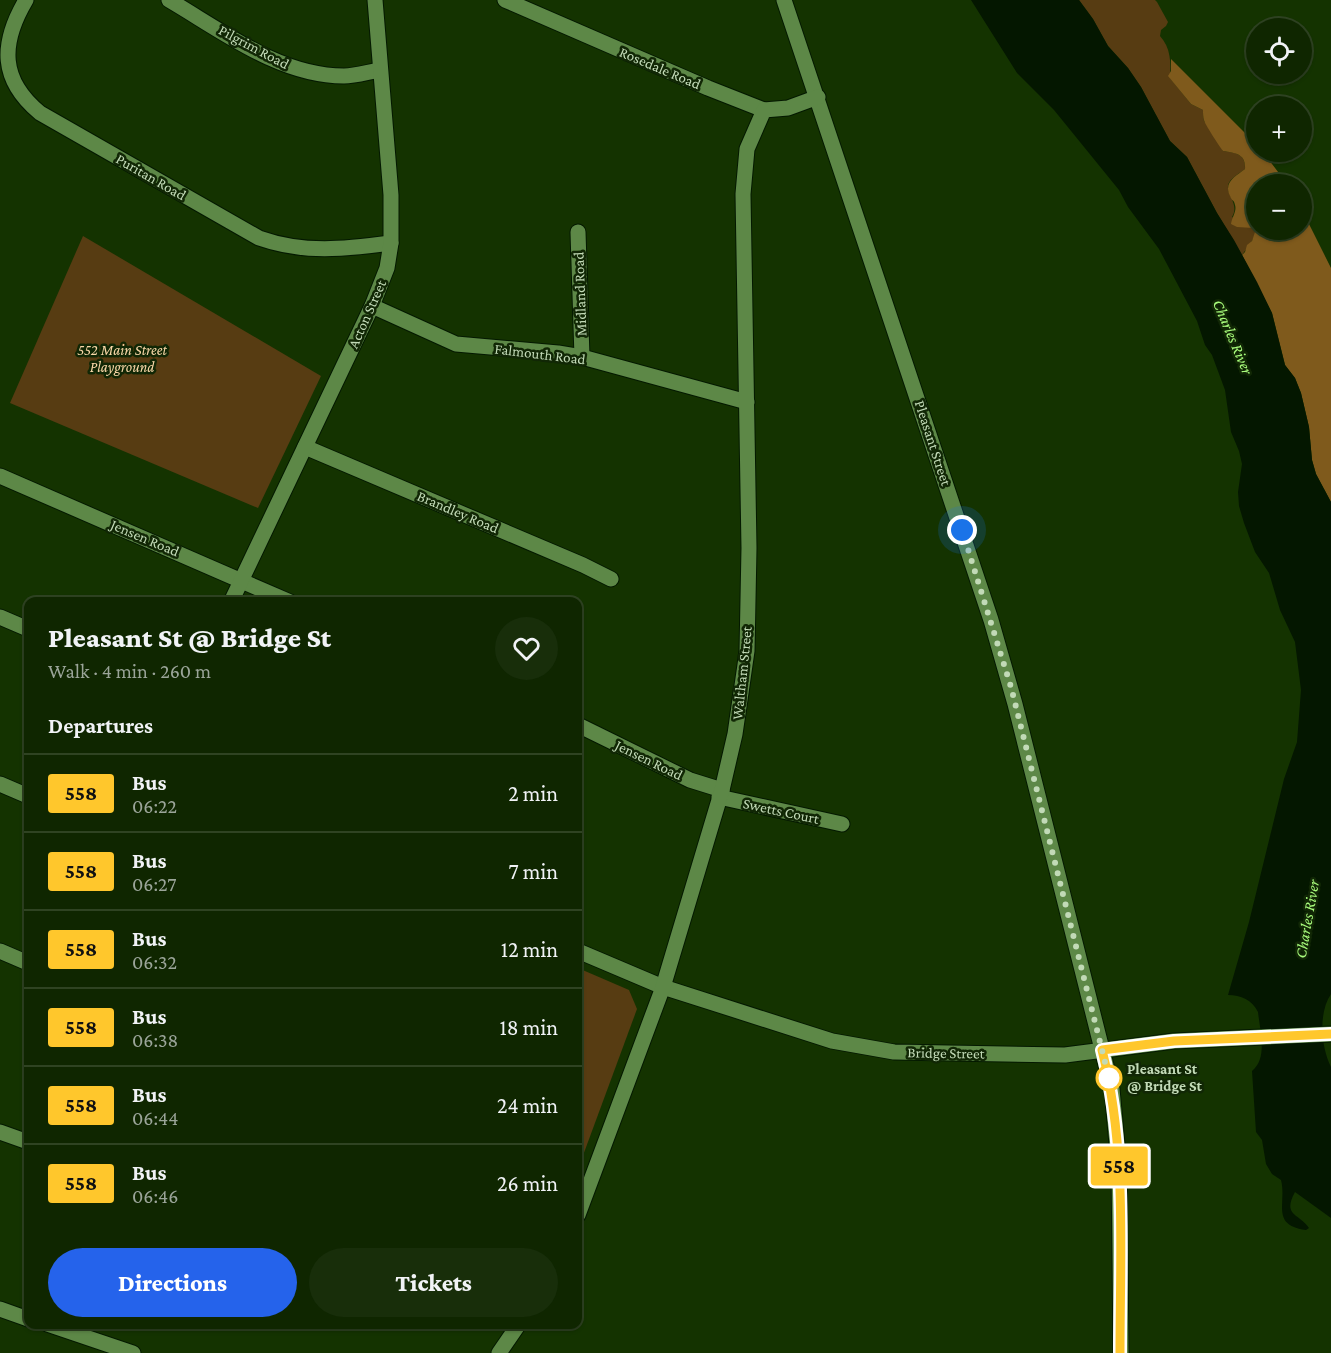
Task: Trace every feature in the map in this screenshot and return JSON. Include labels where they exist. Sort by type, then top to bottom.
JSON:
[{"type":"street","name":"Puritan Road","points":[[26,0],[8,40],[7,69],[12,84],[19,94],[40,113],[259,238],[308,249],[391,243]]},
{"type":"street","name":"Pilgrim Road","points":[[169,0],[282,64],[307,72],[345,76],[380,70]]},
{"type":"street","name":"Acton Street","points":[[233,597],[372,306],[387,268],[391,243],[391,195],[375,0]]},
{"type":"street","name":"Rosedale Road","points":[[505,0],[764,110],[788,108],[818,97]]},
{"type":"street","name":"Pleasant Street","points":[[784,0],[997,639],[1112,1089],[1118,1142],[1120,1353]]},
{"type":"street","name":"Waltham Street","points":[[582,1193],[663,987],[721,794],[735,734],[747,651],[749,548],[744,169],[747,149],[764,110]]},
{"type":"street","name":"Midland Road","points":[[578,231],[582,357]]},
{"type":"street","name":"Falmouth Road","points":[[372,306],[456,344],[582,357],[747,402]]},
{"type":"street","name":"Brandley Road","points":[[304,447],[586,566],[611,579]]},
{"type":"street","name":"Jensen Road","points":[[0,476],[279,597]]},
{"type":"street","points":[[0,616],[24,627]]},
{"type":"street","name":"Jensen Road","points":[[582,727],[721,794]]},
{"type":"street","points":[[0,784],[24,794]]},
{"type":"street","name":"Swetts Court","points":[[721,794],[842,824]]},
{"type":"street","points":[[0,951],[24,961]]},
{"type":"street","name":"Bridge Street","points":[[582,953],[663,987],[814,1036],[873,1050],[1047,1055],[1084,1053],[1174,1041],[1331,1034]]},
{"type":"street","points":[[0,1132],[24,1141]]},
{"type":"street","points":[[0,1310],[24,1317]]},
{"type":"street","points":[[62,1329],[133,1353]]},
{"type":"street","points":[[499,1353],[512,1329]]},
{"type":"green space","points":[[1079,0],[1155,0],[1157,2],[1168,22],[1161,30],[1160,36],[1168,51],[1170,78],[1191,104],[1203,110],[1204,121],[1223,151],[1236,154],[1244,160],[1245,169],[1233,178],[1228,187],[1234,206],[1232,217],[1246,224],[1246,240],[1252,240],[1242,255],[1187,157],[1170,141],[1141,87],[1108,46]]},
{"type":"green space","name":"552 Main Street Playground","points":[[83,236],[321,376],[258,508],[10,403]]},
{"type":"green space","points":[[582,970],[629,990],[637,1009],[582,1158]]},
{"type":"shaded area","points":[[1171,59],[1246,134],[1246,162],[1270,162],[1280,174],[1246,174],[1246,228],[1231,224],[1235,207],[1228,191],[1229,183],[1245,169],[1244,160],[1236,154],[1223,151],[1203,118],[1203,110],[1191,104],[1168,76],[1171,71]]},
{"type":"shaded area","points":[[1312,230],[1331,268],[1331,502],[1316,474],[1312,460],[1309,427],[1301,393],[1295,378],[1285,365],[1272,313],[1242,255],[1252,241],[1312,240]]},
{"type":"water","name":"Charles River","points":[[971,0],[1079,0],[1093,19],[1108,46],[1141,87],[1170,141],[1187,157],[1257,282],[1272,313],[1285,365],[1295,378],[1301,393],[1309,427],[1312,460],[1316,474],[1331,502],[1331,994],[1324,1011],[1322,1030],[1325,1050],[1331,1067],[1331,1218],[1295,1192],[1291,1200],[1291,1210],[1309,1228],[1306,1230],[1295,1227],[1284,1218],[1281,1180],[1272,1174],[1266,1164],[1262,1140],[1256,1132],[1252,1071],[1257,1066],[1261,1052],[1258,1012],[1246,999],[1228,995],[1249,922],[1284,779],[1297,742],[1301,690],[1295,642],[1280,610],[1269,573],[1255,552],[1244,523],[1238,492],[1242,464],[1231,432],[1225,390],[1197,321],[1159,249],[1128,207],[1119,190],[1054,110],[1017,73]]},
{"type":"bus line","name":"558","points":[[1120,1353],[1118,1142],[1112,1089],[1102,1050],[1174,1041],[1331,1034]]},
{"type":"place","name":"Pleasant St @ Bridge St","points":[[1109,1078]]},
{"type":"route","points":[[962,530],[1011,687],[1109,1078]]}]
